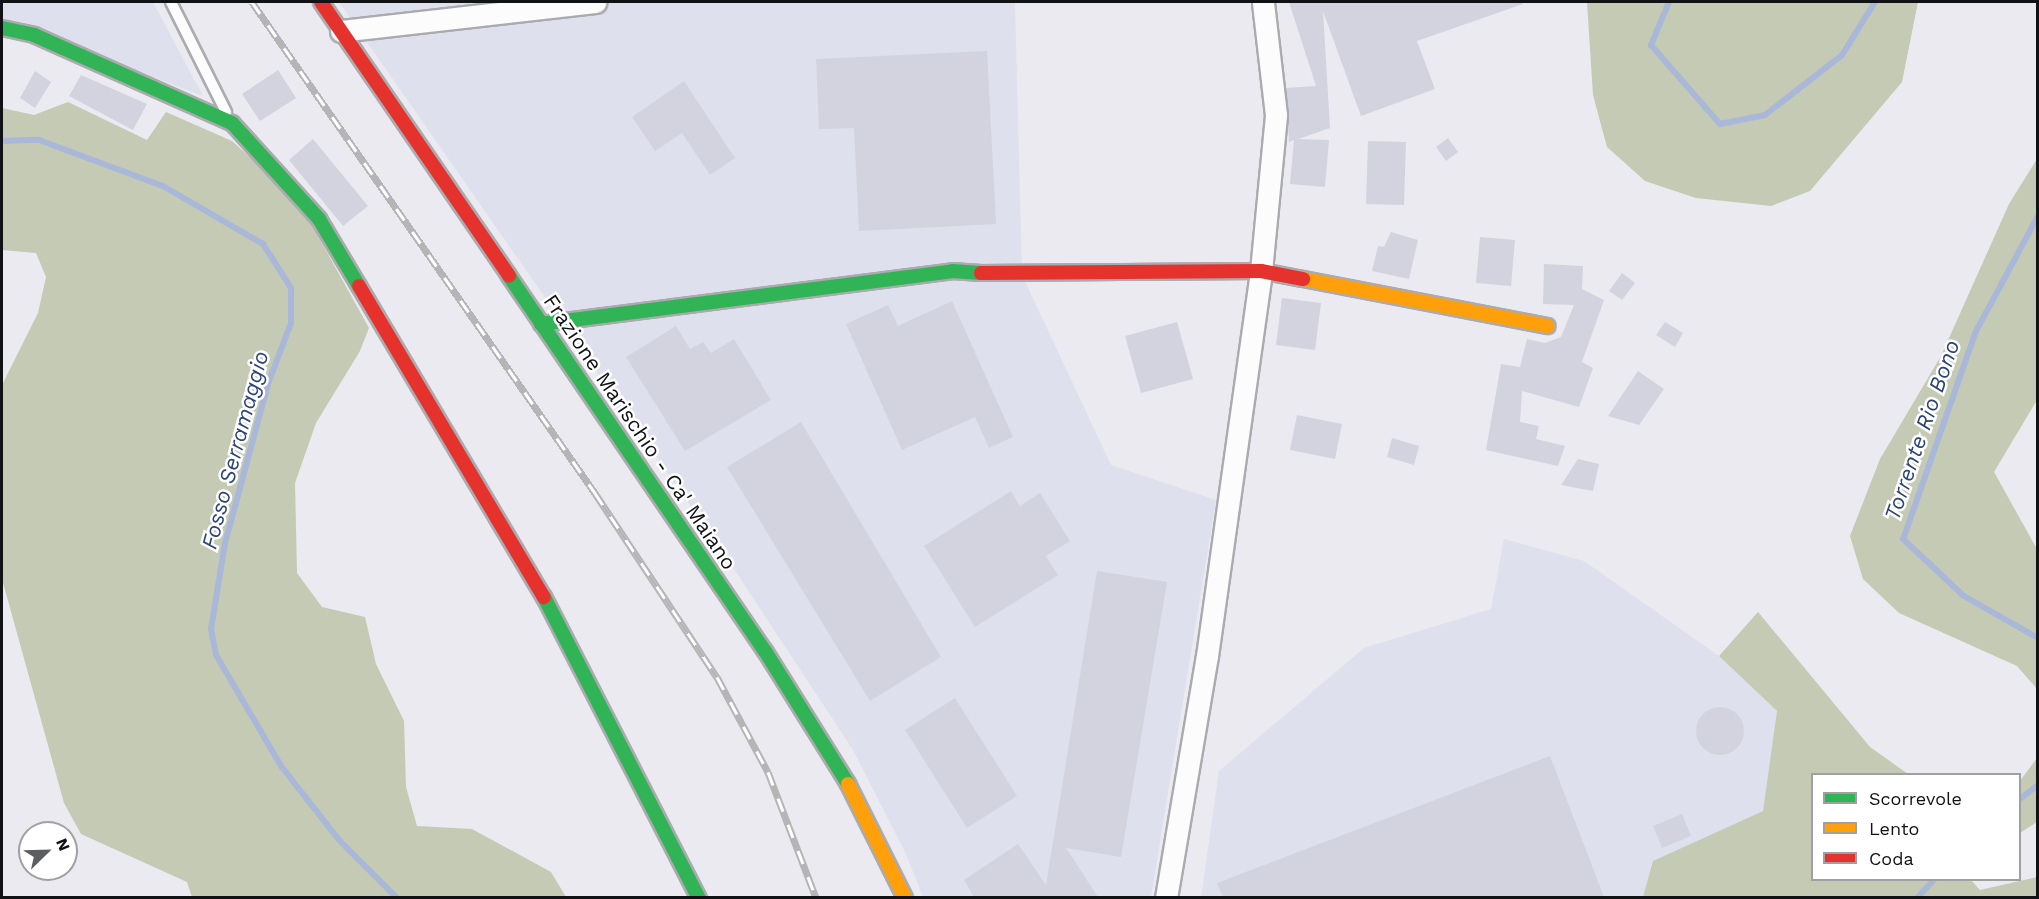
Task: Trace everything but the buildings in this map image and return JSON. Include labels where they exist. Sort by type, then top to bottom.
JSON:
[{"type":"street","name":"Frazione Marischio - Ca' Maiano","points":[[321,2],[542,324],[836,761],[905,897]]},
{"type":"street","points":[[341,31],[595,2]]},
{"type":"street","points":[[1166,897],[1207,656],[1261,271],[1276,115],[1263,2]]},
{"type":"street","points":[[2,28],[34,35],[232,123],[319,219],[567,636],[699,897]]},
{"type":"street","points":[[542,324],[952,271],[1022,275],[1261,271],[1548,326]]},
{"type":"lane","points":[[171,2],[232,123]]},
{"type":"shaded area","points":[[2,2],[153,2],[203,96],[2,20]]},
{"type":"shaded area","points":[[339,2],[1015,2],[1022,275],[1111,465],[1216,500],[1151,897],[923,897],[906,854],[853,750],[728,560]]},
{"type":"shaded area","points":[[1504,539],[1584,561],[1719,656],[1777,711],[1763,811],[1654,861],[1643,897],[1201,898],[1219,771],[1364,648],[1491,609]]},
{"type":"green space","points":[[1587,2],[1918,2],[1902,82],[1810,191],[1771,206],[1696,198],[1645,181],[1607,147],[1593,95]]},
{"type":"green space","points":[[68,102],[147,140],[166,112],[232,141],[298,200],[369,328],[360,351],[316,423],[295,483],[297,573],[322,607],[365,617],[376,664],[404,721],[406,787],[417,826],[472,829],[551,872],[566,897],[192,897],[187,882],[81,834],[78,821],[74,821],[64,803],[2,579],[2,385],[38,313],[46,277],[36,253],[2,250],[2,108],[34,115]]},
{"type":"green space","points":[[2037,159],[2037,400],[1994,472],[2037,549],[2037,689],[2017,666],[1899,613],[1863,579],[1850,536],[1880,459],[1941,356],[2009,204]]},
{"type":"green space","points":[[1758,612],[1870,747],[1907,773],[1811,773],[1811,881],[1972,881],[1980,890],[2037,877],[2037,897],[1643,897],[1653,861],[1763,811],[1777,711],[1719,656]]},
{"type":"green space","points":[[2037,758],[2037,822],[2021,832],[2021,780]]},
{"type":"waterway","name":"Torrente Rio Bono","points":[[1669,2],[1651,45],[1720,124],[1765,115],[1842,55],[1875,2]]},
{"type":"waterway","name":"Fosso Serramaggio","points":[[2,141],[39,140],[163,186],[263,244],[291,288],[291,323],[268,384],[225,543],[211,629],[216,655],[281,766],[339,840],[397,898]]},
{"type":"waterway","name":"Torrente Rio Bono","points":[[2038,216],[1976,331],[1903,539],[1964,596],[2038,638]]},
{"type":"waterway","name":"Torrente Rio Bono","points":[[2021,798],[2038,785]]},
{"type":"waterway","name":"Torrente Rio Bono","points":[[1917,898],[1933,881]]},
{"type":"railway","points":[[252,2],[595,493],[717,677],[768,772],[816,898]]},
{"type":"traffic: fast","points":[[2,28],[34,35],[232,123],[319,219],[359,286]]},
{"type":"traffic: fast","points":[[541,324],[952,271],[981,273]]},
{"type":"traffic: fast","points":[[509,276],[765,651],[848,784]]},
{"type":"traffic: fast","points":[[544,597],[699,898]]},
{"type":"traffic: slow","points":[[1303,279],[1548,326]]},
{"type":"traffic: slow","points":[[848,784],[905,898]]},
{"type":"traffic: jam","points":[[321,2],[509,276]]},
{"type":"traffic: jam","points":[[981,273],[1261,271],[1303,279]]},
{"type":"traffic: jam","points":[[359,286],[544,597]]}]
